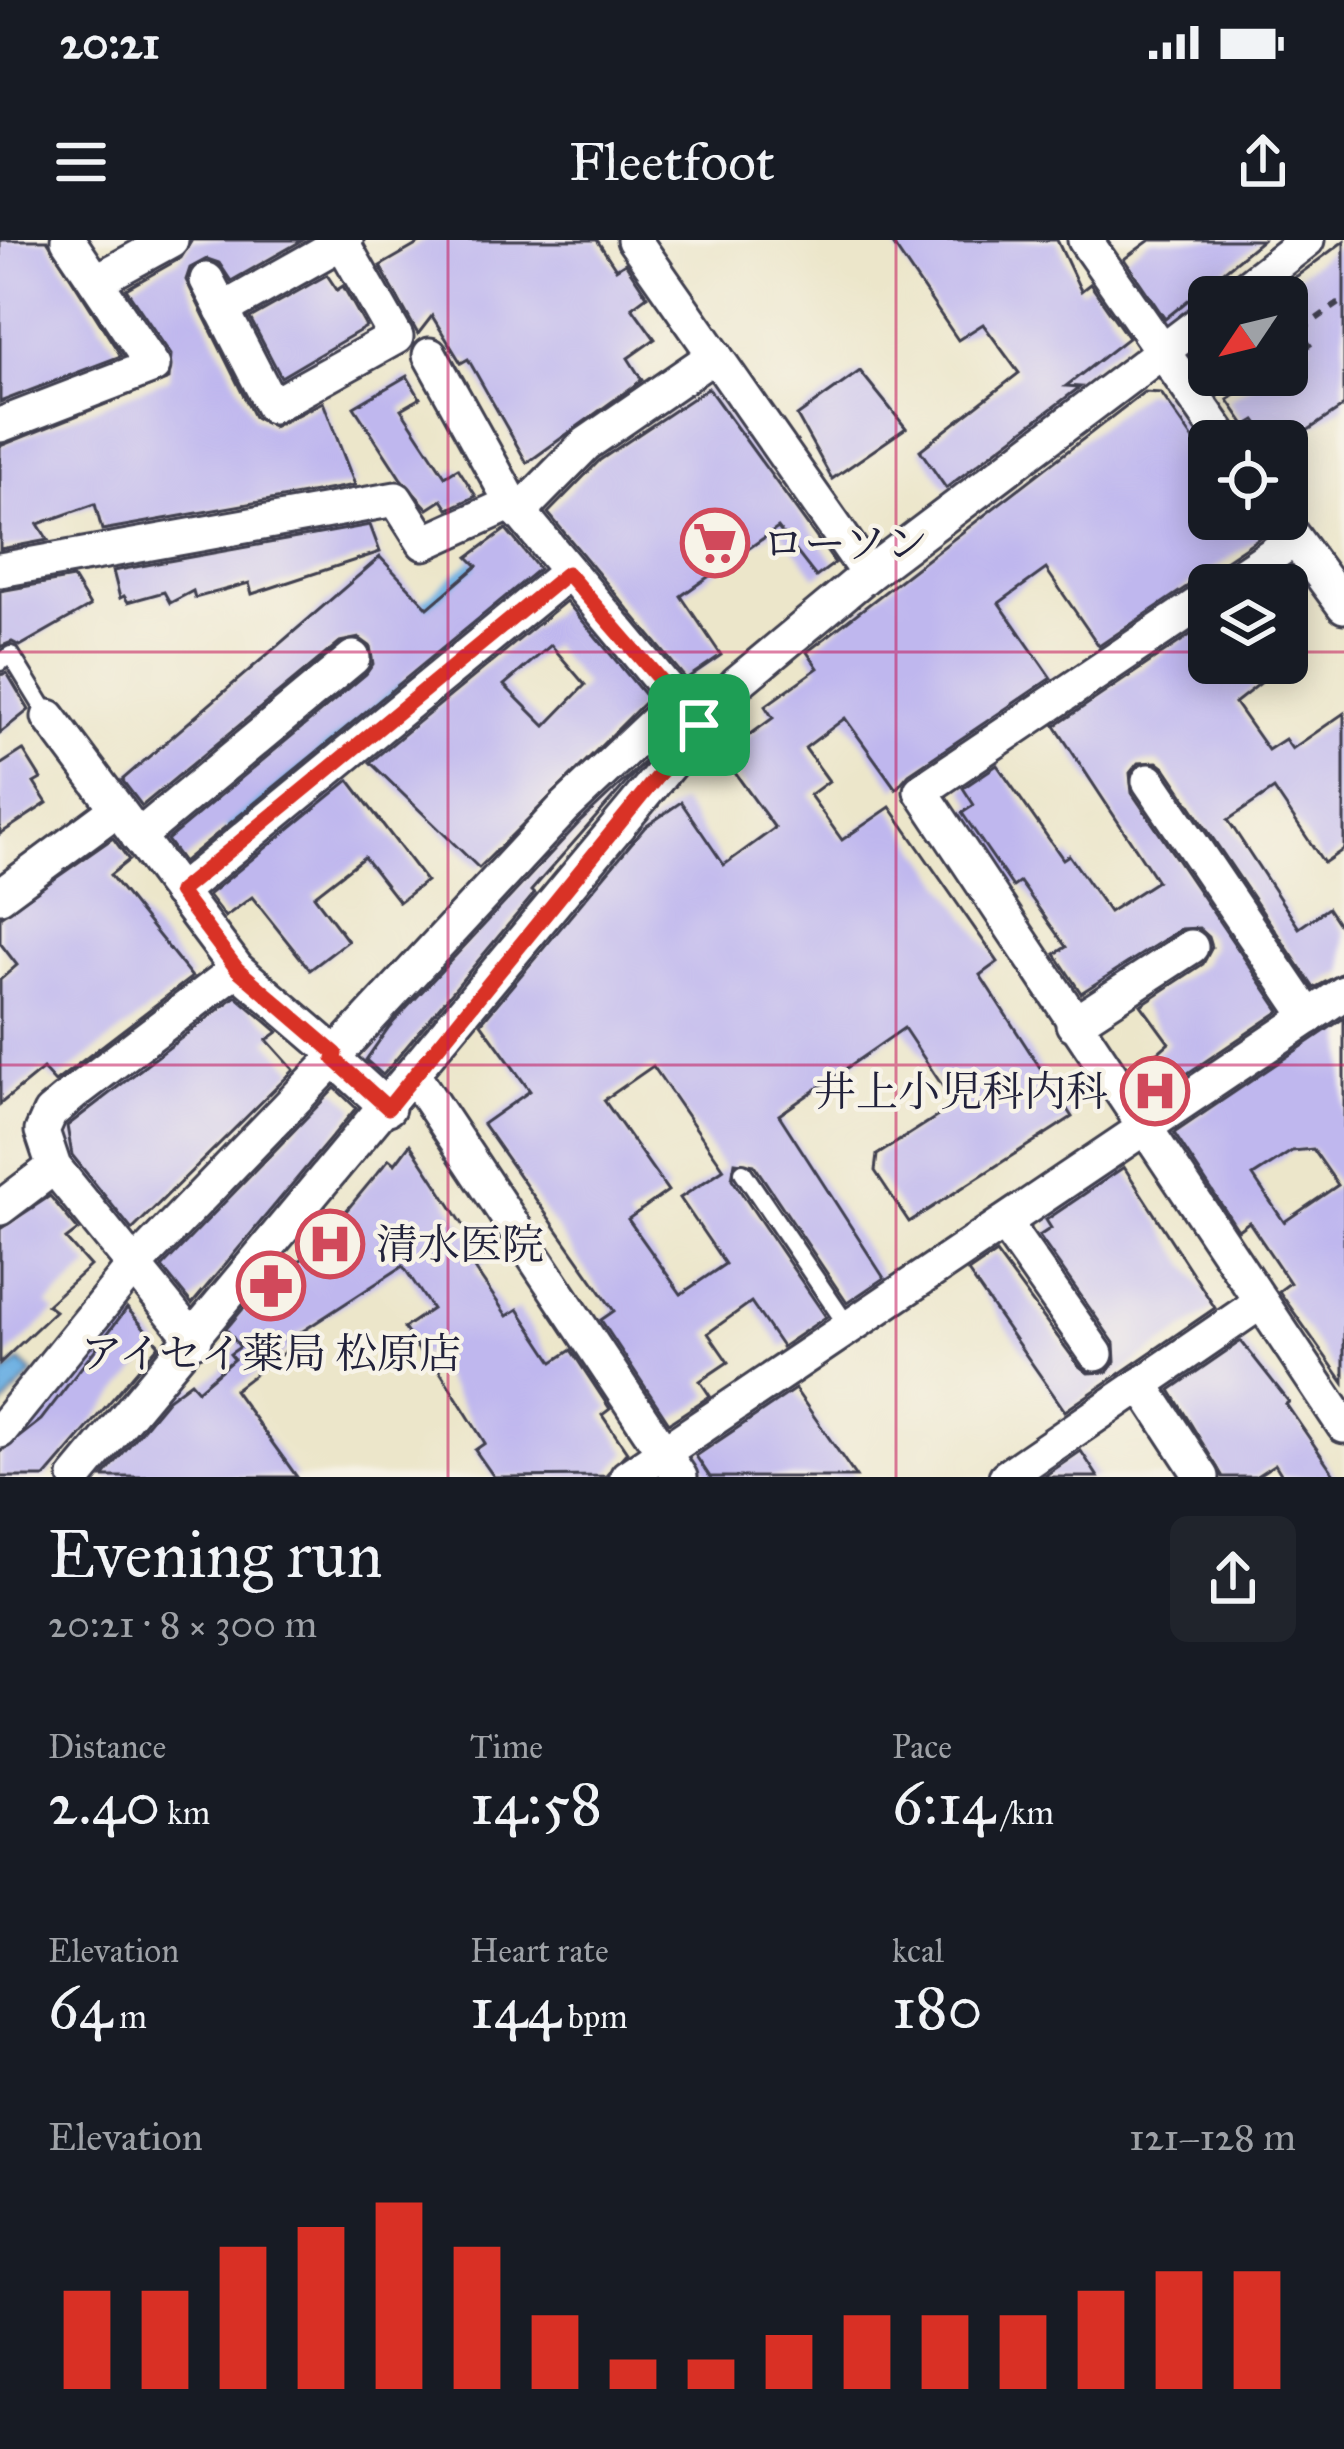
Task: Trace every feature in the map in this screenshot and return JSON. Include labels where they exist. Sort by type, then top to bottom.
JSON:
[{"type":"street","points":[[0,425],[153,366],[68,240]]},
{"type":"street","points":[[96,281],[171,240]]},
{"type":"street","points":[[634,240],[868,574]]},
{"type":"street","points":[[1085,240],[1210,420]]},
{"type":"street","points":[[1261,276],[1307,240]]},
{"type":"street","points":[[344,241],[396,337],[272,406],[215,295],[344,241]]},
{"type":"street","points":[[0,1431],[132,1268],[302,1099],[335,1057],[565,808],[687,714],[737,683],[868,574],[1188,332]]},
{"type":"street","points":[[430,355],[516,508],[687,714]]},
{"type":"street","points":[[0,570],[396,499],[424,543],[516,508],[586,444],[715,355]]},
{"type":"street","points":[[1250,564],[1275,540]]},
{"type":"street","points":[[1295,540],[1344,606]]},
{"type":"street","points":[[179,892],[567,573]]},
{"type":"street","points":[[1188,611],[921,791],[1344,1426]]},
{"type":"street","points":[[138,837],[353,658]]},
{"type":"street","points":[[76,1477],[414,1076],[687,714]]},
{"type":"street","points":[[49,717],[237,969],[388,1108]]},
{"type":"street","points":[[1149,781],[1309,1016]]},
{"type":"street","points":[[0,896],[117,809]]},
{"type":"street","points":[[1073,1024],[1191,947]]},
{"type":"street","points":[[194,1340],[54,1168],[42,1130],[50,1113],[237,969]]},
{"type":"street","points":[[627,1477],[671,1465],[848,1328],[1344,992]]},
{"type":"street","points":[[414,1076],[671,1465]]},
{"type":"street","points":[[0,1208],[54,1168]]},
{"type":"street","points":[[1004,1222],[1096,1354]]},
{"type":"street","points":[[1011,1476],[1261,1302]]},
{"type":"street","points":[[1142,1384],[1202,1477]]},
{"type":"lane","points":[[0,662],[11,655],[49,717]]},
{"type":"lane","points":[[743,1172],[848,1328]]},
{"type":"path","points":[[1308,325],[1344,300]]},
{"type":"water","points":[[20,1361],[33,1373],[0,1410],[0,1378]]},
{"type":"building","points":[[0,240],[47,240],[121,356],[0,402]]},
{"type":"building","points":[[192,240],[303,240],[231,281],[219,263],[207,259],[190,268],[186,280],[254,417],[273,427],[323,402],[355,485],[102,530],[95,504],[38,524],[48,540],[0,549],[0,446],[169,379],[171,355],[126,289],[181,258]]},
{"type":"building","points":[[425,240],[597,240],[616,269],[625,263],[647,296],[632,307],[655,339],[628,358],[642,380],[527,463],[468,359],[461,363],[432,316],[418,334],[380,266]]},
{"type":"building","points":[[890,240],[1057,240],[1081,291],[1090,284],[1128,338],[1066,386],[1080,387],[946,488],[920,450],[1019,373],[983,324],[958,340]]},
{"type":"building","points":[[1150,240],[1262,240],[1218,276],[1188,276],[1188,300],[1165,319],[1124,259]]},
{"type":"building","points":[[1344,241],[1344,406],[1308,430],[1308,420],[1242,420],[1228,400],[1234,396],[1308,396],[1308,276],[1297,276]]},
{"type":"building","points":[[327,275],[337,290],[343,286],[366,327],[281,377],[250,318]]},
{"type":"building","points":[[860,371],[906,428],[832,479],[797,416]]},
{"type":"building","points":[[407,376],[420,398],[401,409],[445,476],[458,468],[476,496],[448,509],[442,500],[428,509],[401,479],[354,407]]},
{"type":"building","points":[[708,388],[835,563],[816,577],[778,528],[681,596],[721,655],[686,679],[548,513],[600,460]]},
{"type":"building","points":[[1144,392],[1161,393],[1188,432],[1188,540],[1256,540],[1221,564],[1188,564],[1188,586],[1099,646],[1046,569],[999,603],[1051,678],[909,774],[896,789],[845,718],[805,748],[829,781],[810,795],[842,840],[890,807],[998,962],[980,975],[1072,1117],[909,1222],[875,1171],[877,1155],[955,1105],[904,1028],[779,1115],[884,1278],[847,1303],[754,1165],[735,1162],[732,1179],[826,1317],[782,1347],[751,1302],[708,1333],[728,1362],[700,1381],[710,1396],[669,1423],[601,1320],[614,1311],[483,1124],[530,1091],[481,1023],[645,827],[681,802],[724,865],[775,828],[722,755],[773,718],[765,706],[818,668],[807,652]],"holes":[[[653,1066],[724,1169],[680,1198],[725,1264],[681,1294],[628,1219],[668,1191],[604,1100]]]},
{"type":"building","points":[[370,525],[380,552],[252,594],[249,583],[195,598],[193,591],[170,603],[164,592],[128,602],[120,598],[113,571]]},
{"type":"building","points":[[506,529],[539,569],[183,862],[167,840],[366,674],[373,664],[370,646],[359,638],[340,642],[142,806],[122,780],[380,557],[428,608],[477,566],[468,557]]},
{"type":"building","points":[[73,578],[90,606],[20,646],[12,642],[0,647],[0,591]]},
{"type":"building","points":[[566,601],[648,699],[479,868],[370,762]],"holes":[[[551,645],[585,685],[545,726],[504,685]]]},
{"type":"building","points":[[1188,636],[1188,684],[1259,684],[1235,703],[1268,750],[1285,739],[1292,749],[1344,713],[1344,849],[1324,863],[1274,789],[1228,820],[1299,928],[1328,908],[1344,932],[1344,972],[1314,988],[1166,769],[1157,762],[1138,763],[1130,773],[1132,793],[1280,1011],[1151,1098],[1134,1073],[1169,1043],[1141,1005],[1203,964],[1212,947],[1209,937],[1199,928],[1181,929],[1081,993],[1055,954],[1066,947],[1020,882],[1013,887],[962,813],[974,805],[963,788],[997,765],[1063,859],[1069,855],[1109,912],[1157,881],[1055,726]]},
{"type":"building","points":[[7,673],[29,710],[0,733],[0,675]]},
{"type":"building","points":[[23,750],[41,779],[34,783],[47,803],[0,834],[0,765]]},
{"type":"building","points":[[647,759],[531,891],[534,894],[383,1075],[366,1060],[389,1027],[579,823]]},
{"type":"building","points":[[349,780],[426,881],[399,902],[364,857],[314,896],[348,941],[310,970],[252,897],[225,917],[208,895]]},
{"type":"building","points":[[113,838],[129,860],[110,875],[192,977],[55,1082],[43,1069],[0,1104],[0,980],[17,965],[0,943],[0,917]]},
{"type":"building","points":[[236,996],[278,1032],[267,1040],[294,1070],[132,1230],[72,1155],[67,1126]]},
{"type":"building","points":[[1344,1018],[1344,1383],[1279,1291],[1290,1283],[1249,1222],[1238,1230],[1174,1133]],"holes":[[[1313,1149],[1338,1185],[1284,1222],[1253,1176],[1292,1151]]]},
{"type":"building","points":[[335,1088],[356,1108],[192,1304],[162,1267]]},
{"type":"building","points":[[410,1144],[487,1261],[475,1269],[507,1316],[518,1309],[553,1362],[571,1350],[610,1409],[602,1415],[627,1452],[606,1476],[494,1477],[475,1450],[485,1443],[427,1351],[422,1355],[404,1328],[432,1309],[403,1266],[286,1342],[290,1348],[234,1390],[297,1477],[103,1477],[168,1399],[191,1382],[198,1390],[234,1359],[230,1354],[240,1347],[226,1329],[284,1260],[289,1268],[348,1227],[341,1217],[389,1159],[395,1164]]},
{"type":"building","points":[[1124,1167],[1215,1308],[1065,1411],[968,1272],[996,1253],[1079,1366],[1088,1373],[1107,1372],[1115,1362],[1114,1343],[1039,1236],[1051,1228],[1046,1220]]},
{"type":"building","points":[[50,1196],[78,1230],[66,1239],[90,1266],[47,1305],[55,1311],[0,1363],[0,1229]]},
{"type":"building","points":[[127,1308],[159,1345],[45,1477],[0,1477],[0,1452],[41,1420]]},
{"type":"building","points":[[1241,1341],[1289,1402],[1286,1404],[1336,1477],[1283,1477],[1275,1464],[1255,1477],[1223,1477],[1170,1390]]},
{"type":"building","points":[[795,1389],[856,1477],[710,1477],[696,1456]]},
{"type":"building","points":[[1081,1451],[1098,1477],[1043,1477]]},
{"type":"waterway","points":[[415,613],[483,556]]},
{"type":"waterway","points":[[231,828],[400,687],[392,676]]},
{"type":"place","name":"ローソン","points":[[715,543]]},
{"type":"place","name":"井上小児科内科","points":[[1155,1091]]},
{"type":"place","name":"清水医院","points":[[330,1244]]},
{"type":"place","name":"アイセイ薬局 松原店","points":[[271,1286]]},
{"type":"route","points":[[567,573],[675,703],[699,725],[388,1108],[334,1059],[336,1054],[237,969],[179,892],[567,573]]}]
